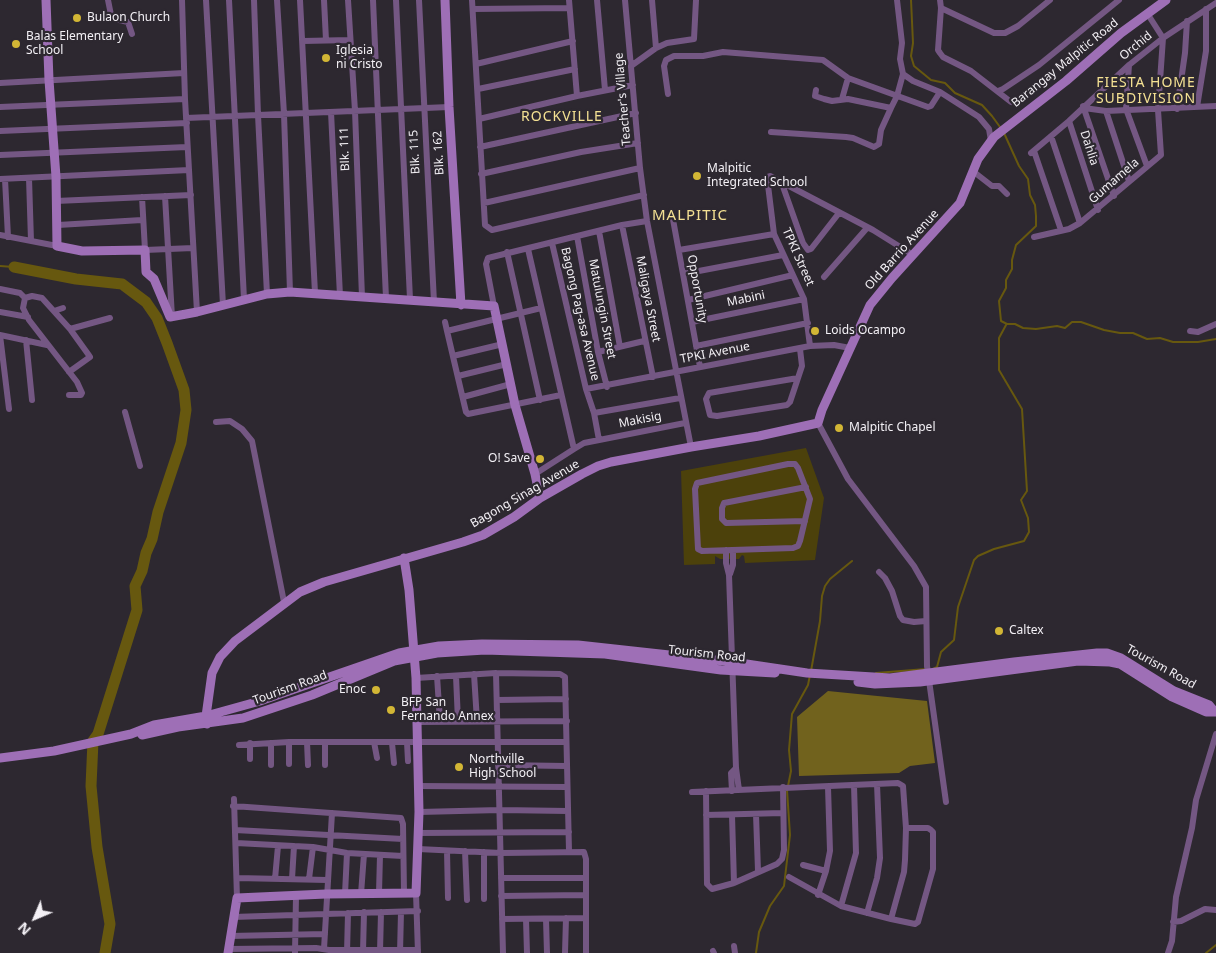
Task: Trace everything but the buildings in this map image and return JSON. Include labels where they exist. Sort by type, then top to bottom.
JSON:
[{"type":"street","points":[[46,0],[49,80],[56,177],[57,246]]},
{"type":"street","points":[[108,0],[110,15],[115,19],[128,22],[132,34]]},
{"type":"street","points":[[182,0],[185,99],[197,312]]},
{"type":"street","points":[[206,0],[218,247],[223,305]]},
{"type":"street","points":[[229,0],[244,299]]},
{"type":"street","points":[[254,0],[267,294]]},
{"type":"street","points":[[277,0],[284,114],[290,292]]},
{"type":"street","points":[[300,0],[315,293]]},
{"type":"street","points":[[324,0],[326,40]]},
{"type":"street","name":"Blk. 111","points":[[348,0],[355,111],[362,297]]},
{"type":"street","points":[[373,0],[386,298]]},
{"type":"street","points":[[396,0],[410,299]]},
{"type":"street","name":"Blk. 115","points":[[419,0],[434,302]]},
{"type":"street","name":"Blk. 162","points":[[445,0],[449,107],[461,305]]},
{"type":"street","points":[[472,0],[485,225],[492,230],[644,195]]},
{"type":"street","points":[[569,0],[577,96]]},
{"type":"street","points":[[597,0],[605,90]]},
{"type":"street","name":"Teacher's Village","points":[[625,0],[640,168],[647,221],[690,447]]},
{"type":"street","points":[[652,0],[656,48]]},
{"type":"street","points":[[631,66],[656,48],[667,43],[694,39],[696,0]]},
{"type":"street","points":[[771,132],[853,138],[874,147],[879,144],[882,130],[897,96],[903,74],[900,59],[902,43],[897,0]]},
{"type":"street","points":[[940,0],[938,50],[943,58],[971,72],[1011,102]]},
{"type":"street","points":[[941,8],[994,33],[1005,33],[1031,17],[1050,0]]},
{"type":"street","points":[[998,91],[1039,65],[1118,0]]},
{"type":"street","name":"Barangay Malpitic Road","points":[[1003,129],[1147,13],[1166,0]]},
{"type":"street","name":"Orchid","points":[[1061,230],[1032,152],[1069,121],[1129,65],[1163,38],[1216,3]]},
{"type":"street","points":[[473,9],[569,8]]},
{"type":"street","points":[[1197,108],[1206,51],[1206,9]]},
{"type":"street","points":[[1147,13],[1163,38],[1158,110]]},
{"type":"street","points":[[1177,109],[1185,53],[1187,21]]},
{"type":"street","points":[[303,42],[350,40]]},
{"type":"street","points":[[476,64],[573,41]]},
{"type":"street","points":[[668,94],[664,66],[666,60],[674,56],[703,56],[723,52],[823,60],[848,78],[928,107],[931,106],[940,92]]},
{"type":"street","points":[[1129,65],[1126,110],[1147,166]]},
{"type":"street","points":[[478,89],[575,69]]},
{"type":"street","points":[[0,83],[184,73]]},
{"type":"street","points":[[903,74],[913,81],[940,92],[979,117],[989,129],[992,139]]},
{"type":"street","points":[[842,100],[848,78]]},
{"type":"street","points":[[479,119],[633,85]]},
{"type":"street","points":[[816,90],[816,96],[819,98],[832,101],[848,99],[891,108]]},
{"type":"street","points":[[0,107],[185,99]]},
{"type":"street","points":[[1114,196],[1084,107],[1106,111],[1216,106]]},
{"type":"street","points":[[0,131],[258,114],[449,107]]},
{"type":"street","name":"Gumamela","points":[[1034,237],[1069,229],[1080,223],[1098,210],[1161,155],[1158,110]]},
{"type":"street","points":[[1106,111],[1129,181]]},
{"type":"street","points":[[331,112],[340,296]]},
{"type":"street","points":[[480,147],[636,113]]},
{"type":"street","name":"Dahlia","points":[[1069,121],[1098,210]]},
{"type":"street","name":"Old Barrio Avenue","points":[[818,422],[870,306],[892,278],[960,203],[978,159],[992,139],[1003,129]]},
{"type":"street","points":[[1051,136],[1080,223]]},
{"type":"street","points":[[481,174],[581,152],[638,143]]},
{"type":"street","points":[[0,155],[188,147]]},
{"type":"street","points":[[484,203],[640,168]]},
{"type":"street","points":[[8,236],[2,179],[189,170]]},
{"type":"street","points":[[974,172],[992,186],[999,186],[1007,194]]},
{"type":"street","name":"TPKI Street","points":[[781,181],[770,176],[767,177],[774,234],[804,298],[810,346]]},
{"type":"street","points":[[29,178],[31,241]]},
{"type":"street","points":[[781,181],[913,255]]},
{"type":"street","points":[[781,181],[803,243],[808,250],[812,249],[839,212]]},
{"type":"street","points":[[56,201],[190,195]]},
{"type":"street","points":[[165,196],[172,317]]},
{"type":"street","points":[[142,197],[146,272],[154,279],[169,316],[172,317]]},
{"type":"street","name":"Opportunity","points":[[672,214],[700,368]]},
{"type":"street","points":[[58,225],[142,220]]},
{"type":"street","points":[[540,498],[515,405],[486,261],[488,258],[507,252],[528,249],[622,225],[647,221]]},
{"type":"street","name":"Maligaya Street","points":[[622,225],[644,341],[653,377]]},
{"type":"street","points":[[824,277],[867,228]]},
{"type":"street","points":[[599,231],[620,346]]},
{"type":"street","points":[[679,250],[774,234]]},
{"type":"street","points":[[0,235],[82,251],[194,248]]},
{"type":"street","name":"Matulungin Street","points":[[577,236],[598,352],[607,387]]},
{"type":"street","name":"Bagong Pag-asa Avenue","points":[[552,243],[599,440]]},
{"type":"street","points":[[528,249],[574,449]]},
{"type":"street","points":[[507,252],[540,400]]},
{"type":"street","points":[[683,274],[783,255]]},
{"type":"street","points":[[688,300],[793,275]]},
{"type":"street","points":[[0,289],[20,293],[25,298]]},
{"type":"street","points":[[172,317],[267,294],[290,292],[494,306]]},
{"type":"street","points":[[25,298],[32,296],[40,297],[70,329],[90,356],[69,372]]},
{"type":"street","points":[[25,298],[23,308],[28,317],[77,382],[82,393],[81,395],[69,395]]},
{"type":"street","name":"Mabini","points":[[692,322],[804,298]]},
{"type":"street","points":[[54,311],[63,308]]},
{"type":"street","points":[[447,331],[541,308]]},
{"type":"street","points":[[0,312],[28,317]]},
{"type":"street","points":[[70,329],[110,318]]},
{"type":"street","points":[[445,322],[466,412],[471,415],[561,394]]},
{"type":"street","points":[[696,346],[808,323]]},
{"type":"street","points":[[1190,331],[1198,332],[1216,324]]},
{"type":"street","points":[[9,409],[0,335],[47,344]]},
{"type":"street","points":[[26,340],[32,400]]},
{"type":"street","points":[[598,352],[644,341]]},
{"type":"street","points":[[453,356],[503,344]]},
{"type":"street","name":"TPKI Avenue","points":[[586,390],[810,346],[834,345],[850,348]]},
{"type":"street","points":[[798,378],[709,393],[706,400],[710,415],[717,416],[790,402],[798,378],[802,366],[800,349]]},
{"type":"street","points":[[458,376],[507,364]]},
{"type":"street","points":[[463,396],[511,384]]},
{"type":"street","points":[[594,413],[680,398]]},
{"type":"street","points":[[125,412],[140,466]]},
{"type":"street","points":[[216,422],[230,421],[242,429],[252,441],[284,602]]},
{"type":"street","name":"Makisig","points":[[535,474],[584,443],[686,422]]},
{"type":"street","points":[[818,422],[848,479],[914,566],[925,584],[927,593],[928,673],[946,802]]},
{"type":"street","name":"Bagong Sinag Avenue","points":[[207,720],[212,673],[220,657],[235,641],[284,602],[300,592],[324,582],[483,535],[514,517],[540,498],[598,466],[690,447],[760,436],[818,422]]},
{"type":"street","points":[[794,464],[798,468],[806,487],[810,503],[800,543],[795,548],[702,551],[697,549],[695,489],[698,482],[794,464]]},
{"type":"street","points":[[805,521],[726,523],[722,519],[722,508],[724,503],[806,487]]},
{"type":"street","points":[[729,550],[726,563],[729,575],[736,768],[731,773],[736,790]]},
{"type":"street","points":[[404,558],[416,678],[419,812],[416,893],[418,952],[228,951],[237,898],[234,803],[401,818],[404,824],[404,893]]},
{"type":"street","points":[[879,572],[888,583],[903,620],[914,622],[926,621]]},
{"type":"street","name":"Tourism Road","points":[[132,736],[178,727],[194,726],[388,656],[414,653],[439,646],[482,644],[578,645],[807,674],[890,678],[1014,662],[1107,653],[1121,658],[1174,691],[1209,705],[1215,711]]},
{"type":"street","points":[[416,678],[496,673],[563,675],[565,677],[569,851]]},
{"type":"street","points":[[496,673],[503,953]]},
{"type":"street","points":[[474,674],[477,721]]},
{"type":"street","points":[[437,676],[440,721]]},
{"type":"street","points":[[456,676],[458,721]]},
{"type":"street","points":[[497,700],[566,699]]},
{"type":"street","points":[[0,764],[132,736],[154,725],[207,720]]},
{"type":"street","points":[[417,722],[567,721]]},
{"type":"street","points":[[1168,953],[1172,941],[1177,890],[1192,828],[1196,800],[1216,734]]},
{"type":"street","points":[[239,745],[271,742],[566,742]]},
{"type":"street","points":[[271,742],[271,765]]},
{"type":"street","points":[[288,742],[289,764]]},
{"type":"street","points":[[307,742],[308,765]]},
{"type":"street","points":[[374,742],[377,758]]},
{"type":"street","points":[[406,742],[408,761]]},
{"type":"street","points":[[250,743],[250,759]]},
{"type":"street","points":[[325,743],[325,765]]},
{"type":"street","points":[[392,743],[394,763]]},
{"type":"street","points":[[0,758],[60,751]]},
{"type":"street","points":[[498,765],[566,766]]},
{"type":"street","points":[[692,792],[795,786],[828,787],[854,784],[898,783],[903,786],[906,828],[904,872],[891,919]]},
{"type":"street","points":[[841,906],[856,854],[854,784]]},
{"type":"street","points":[[866,913],[880,858],[877,784]]},
{"type":"street","points":[[418,786],[567,788]]},
{"type":"street","points":[[706,791],[708,884],[712,889],[734,883],[777,864],[782,859],[784,850],[783,813],[785,787]]},
{"type":"street","points":[[818,895],[830,851],[828,787]]},
{"type":"street","points":[[419,812],[568,811]]},
{"type":"street","points":[[327,951],[325,934],[326,894],[332,813]]},
{"type":"street","points":[[706,815],[783,813]]},
{"type":"street","points":[[756,814],[758,871]]},
{"type":"street","points":[[732,815],[734,883]]},
{"type":"street","points":[[789,877],[818,895],[841,906],[915,924],[918,922],[933,869],[933,832],[928,828],[906,828]]},
{"type":"street","points":[[235,830],[403,839]]},
{"type":"street","points":[[418,833],[569,832]]},
{"type":"street","points":[[236,843],[312,847],[347,853],[403,856]]},
{"type":"street","points":[[275,879],[278,846]]},
{"type":"street","points":[[292,879],[294,846]]},
{"type":"street","points":[[309,879],[312,847]]},
{"type":"street","points":[[418,849],[501,853],[582,851],[585,853],[586,953]]},
{"type":"street","points":[[447,851],[448,898]]},
{"type":"street","points":[[465,851],[467,900]]},
{"type":"street","points":[[484,852],[484,899]]},
{"type":"street","points":[[345,894],[347,853]]},
{"type":"street","points":[[361,894],[364,854]]},
{"type":"street","points":[[379,894],[380,855]]},
{"type":"street","points":[[803,866],[826,871]]},
{"type":"street","points":[[237,878],[327,880]]},
{"type":"street","points":[[501,878],[585,878]]},
{"type":"street","points":[[237,898],[326,894],[416,893]]},
{"type":"street","points":[[501,896],[585,895]]},
{"type":"street","points":[[295,951],[296,896]]},
{"type":"street","points":[[1173,922],[1181,921],[1205,909],[1216,910]]},
{"type":"street","points":[[363,951],[364,912]]},
{"type":"street","points":[[380,951],[381,912]]},
{"type":"street","points":[[400,952],[401,912]]},
{"type":"street","points":[[233,917],[418,912]]},
{"type":"street","points":[[347,952],[348,913]]},
{"type":"street","points":[[526,918],[526,953]]},
{"type":"street","points":[[566,918],[566,953]]},
{"type":"street","points":[[502,919],[586,918]]},
{"type":"street","points":[[546,919],[547,953]]},
{"type":"street","points":[[230,936],[325,934]]},
{"type":"shaded area","points":[[806,448],[824,498],[815,560],[745,563],[744,556],[742,555],[739,559],[720,559],[715,556],[715,564],[684,565],[681,471]]},
{"type":"shaded area","points":[[828,691],[927,701],[935,763],[910,766],[899,773],[799,776],[797,717]]},
{"type":"waterway","points":[[911,0],[913,43],[911,56],[914,66],[931,80],[945,83],[955,93],[982,105],[1000,127]]},
{"type":"waterway","points":[[1004,133],[1019,166],[1028,179],[1030,195],[1035,205],[1036,226],[1016,245],[1012,269],[1006,280],[1006,288],[999,301],[1001,321],[1023,328],[1036,329],[1057,326],[1065,328],[1072,322],[1081,322],[1104,330],[1133,333],[1147,339],[1160,338],[1173,342],[1198,342],[1216,339]]},
{"type":"waterway","points":[[0,266],[14,267]]},
{"type":"waterway","points":[[14,267],[76,279],[122,284],[146,302],[157,318],[184,390],[186,410],[181,443],[158,512],[142,571],[135,586],[137,610],[98,734],[93,741],[91,786],[97,847],[110,924],[105,953]]},
{"type":"waterway","points":[[933,669],[937,667],[941,652],[954,640],[958,607],[974,560],[978,556],[994,549],[1024,541],[1029,532],[1028,518],[1021,500],[1027,491],[1022,409],[999,370],[999,338],[1006,325]]},
{"type":"waterway","points":[[811,671],[825,586],[830,579],[852,561]]},
{"type":"waterway","points":[[876,673],[926,669]]},
{"type":"waterway","points":[[788,786],[791,771],[789,750],[792,714],[808,685],[810,675]]},
{"type":"waterway","points":[[756,953],[759,932],[770,906],[784,886],[790,835],[787,790]]},
{"type":"waterway","points":[[1206,953],[1216,945]]},
{"type":"place","name":"Bulaon Church","points":[[77,18]]},
{"type":"place","name":"Balas Elementary School","points":[[16,44]]},
{"type":"place","name":"Iglesia ni Cristo","points":[[326,58]]},
{"type":"place","name":"Malpitic Integrated School","points":[[697,176]]},
{"type":"place","name":"Loids Ocampo","points":[[815,331]]},
{"type":"place","name":"Malpitic Chapel","points":[[839,428]]},
{"type":"place","name":"O! Save","points":[[540,459]]},
{"type":"place","name":"Caltex","points":[[999,631]]},
{"type":"place","name":"Enoc","points":[[376,690]]},
{"type":"place","name":"BFP San Fernando Annex","points":[[391,710]]},
{"type":"place","name":"Northville High School","points":[[459,767]]},
{"type":"district","name":"FIESTA HOME SUBDIVISION","points":[[1146,92]]},
{"type":"district","name":"ROCKVILLE","points":[[562,117]]},
{"type":"district","name":"MALPITIC","points":[[690,216]]}]
